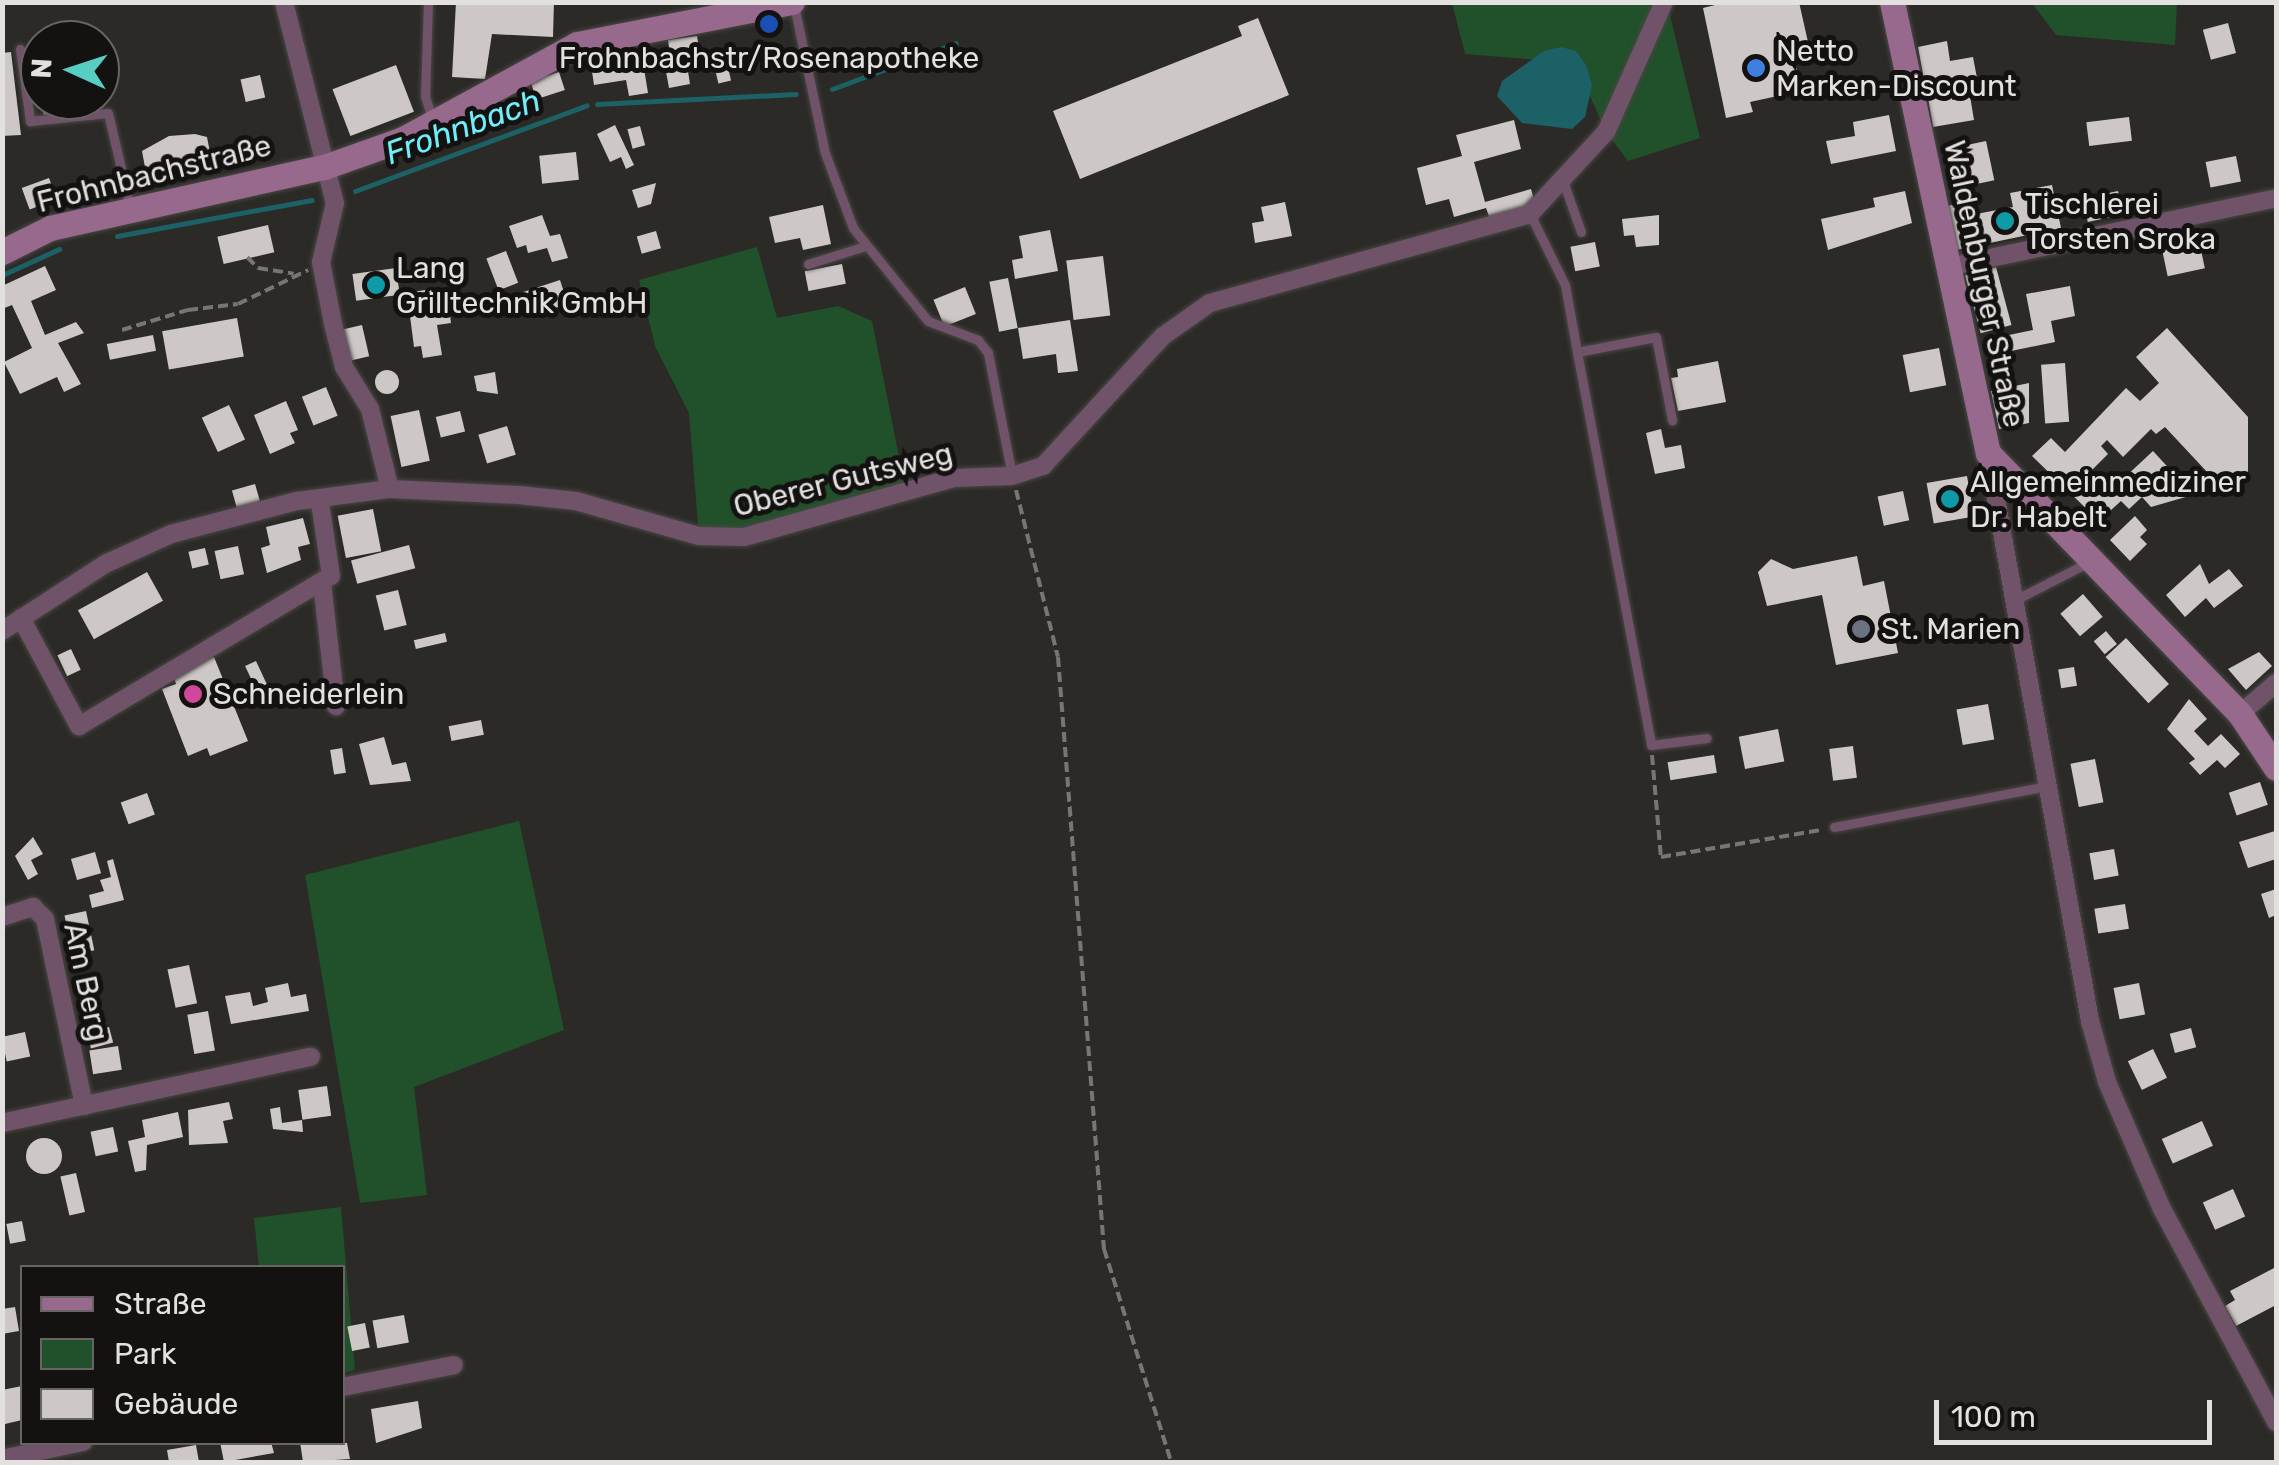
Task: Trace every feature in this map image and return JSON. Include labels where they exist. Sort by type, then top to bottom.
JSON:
[{"type":"main road","name":"Frohnbachstraße","points":[[2,252],[50,228],[324,167],[433,122],[577,44],[793,2]]},
{"type":"main road","name":"Waldenburger Straße","points":[[1892,2],[1988,453],[2240,714],[2276,768]]},
{"type":"street","points":[[284,2],[335,204],[322,267],[344,367],[370,408],[390,489]]},
{"type":"street","points":[[1530,214],[1606,132],[1664,2]]},
{"type":"street","points":[[1947,267],[2276,198]]},
{"type":"street","name":"Oberer Gutsweg","points":[[2,632],[105,564],[171,534],[297,501],[320,502],[390,489],[576,502],[699,536],[744,537],[954,478],[1012,476],[1043,466],[1164,336],[1210,304],[1530,214]]},
{"type":"street","points":[[1988,453],[2107,1082],[2162,1209],[2276,1422]]},
{"type":"street","points":[[21,618],[79,726],[331,576],[333,560],[320,502]]},
{"type":"street","points":[[322,583],[336,706]]},
{"type":"street","points":[[2240,714],[2276,682]]},
{"type":"street","name":"Am Berg","points":[[2,917],[33,907],[45,918],[84,1106]]},
{"type":"street","points":[[2,1124],[311,1057]]},
{"type":"street","points":[[345,1386],[454,1365]]},
{"type":"street","points":[[2,1458],[69,1445]]},
{"type":"lane","points":[[428,2],[426,96],[433,122]]},
{"type":"lane","points":[[793,2],[825,153],[865,246],[928,321],[978,340],[988,353],[1012,476]]},
{"type":"lane","points":[[110,120],[130,210]]},
{"type":"lane","points":[[1563,180],[1581,232]]},
{"type":"lane","points":[[1530,214],[1566,286],[1651,746],[1708,738]]},
{"type":"lane","points":[[808,264],[865,246]]},
{"type":"lane","points":[[1577,352],[1656,337],[1672,420]]},
{"type":"lane","points":[[2015,600],[2094,560]]},
{"type":"lane","points":[[1834,827],[2050,785]]},
{"type":"path","points":[[247,258],[258,268],[294,274]]},
{"type":"path","points":[[122,330],[188,310],[238,304],[294,274],[322,267]]},
{"type":"path","points":[[1012,476],[1058,657],[1104,1249],[1171,1462]]},
{"type":"path","points":[[1651,746],[1661,858],[1834,827]]},
{"type":"green space","points":[[1452,3],[1667,3],[1700,138],[1628,161],[1606,132],[1575,63],[1465,54]]},
{"type":"green space","points":[[2032,3],[2177,3],[2175,45],[2056,35]]},
{"type":"green space","points":[[757,247],[777,318],[838,306],[872,321],[906,492],[834,515],[699,536],[689,413],[655,346],[639,280]]},
{"type":"green space","points":[[519,821],[564,1030],[414,1087],[427,1195],[360,1203],[305,875]]},
{"type":"green space","points":[[341,1207],[355,1370],[345,1372],[345,1265],[259,1265],[254,1218]]},
{"type":"water","points":[[1561,47],[1576,51],[1586,65],[1592,85],[1585,117],[1572,129],[1522,123],[1497,96],[1502,81],[1544,51]]},
{"type":"building","points":[[456,2],[554,2],[553,37],[492,34],[485,79],[452,77]]},
{"type":"building","name":"Netto Marken-Discount","points":[[1727,2],[1799,2],[1808,42],[1792,46],[1801,91],[1750,102],[1753,112],[1726,118],[1703,8]]},
{"type":"building","points":[[1258,18],[1289,95],[1080,179],[1053,111],[1242,36],[1238,26]]},
{"type":"building","points":[[2228,23],[2236,53],[2211,60],[2203,30]]},
{"type":"building","points":[[697,36],[700,55],[687,65],[690,84],[669,88],[663,55],[670,54],[668,40]]},
{"type":"building","points":[[1947,41],[1950,61],[1973,57],[1977,78],[1924,80],[1918,47]]},
{"type":"building","points":[[641,50],[648,93],[629,96],[626,80],[594,85],[590,58]]},
{"type":"building","points":[[11,52],[21,135],[2,136],[2,53]]},
{"type":"building","points":[[727,63],[731,81],[718,83],[714,66]]},
{"type":"building","points":[[396,65],[414,112],[350,136],[333,89]]},
{"type":"building","points":[[559,72],[565,90],[536,99],[530,81]]},
{"type":"building","points":[[260,75],[265,97],[246,102],[241,79]]},
{"type":"building","points":[[529,93],[536,111],[512,120],[506,102]]},
{"type":"building","points":[[1952,94],[1952,100],[1970,96],[1974,120],[1933,127],[1928,98]]},
{"type":"building","points":[[1889,115],[1896,151],[1831,164],[1826,141],[1855,136],[1853,122]]},
{"type":"building","points":[[2129,117],[2132,141],[2089,146],[2086,122]]},
{"type":"building","points":[[1514,120],[1521,149],[1474,162],[1485,202],[1531,189],[1536,206],[1490,219],[1486,208],[1454,217],[1449,199],[1426,205],[1417,168],[1462,156],[1456,135]]},
{"type":"building","points":[[615,125],[634,165],[626,169],[621,157],[610,162],[597,134]]},
{"type":"building","points":[[640,126],[645,145],[633,149],[627,129]]},
{"type":"building","points":[[169,136],[207,137],[212,163],[201,166],[202,173],[147,178],[142,151]]},
{"type":"building","points":[[1986,141],[1994,180],[1961,187],[1953,148]]},
{"type":"building","points":[[576,152],[579,180],[542,184],[539,156]]},
{"type":"building","points":[[2236,156],[2241,182],[2211,187],[2206,162]]},
{"type":"building","points":[[49,178],[57,200],[30,210],[22,188]]},
{"type":"building","points":[[656,183],[651,204],[638,208],[632,190]]},
{"type":"building","name":"Tischlerei Torsten Sroka","points":[[2052,185],[2061,228],[1956,250],[1947,206],[1973,201],[1976,214],[2013,207],[2010,193]]},
{"type":"building","points":[[1905,191],[1912,223],[1828,250],[1821,219],[1875,207],[1873,198]]},
{"type":"building","points":[[2118,191],[2123,214],[2088,222],[2083,198]]},
{"type":"building","points":[[1285,202],[1292,236],[1255,243],[1252,223],[1264,221],[1261,207]]},
{"type":"building","points":[[823,205],[831,244],[803,250],[800,238],[775,243],[769,217]]},
{"type":"building","points":[[542,215],[550,236],[560,234],[568,258],[552,262],[547,248],[528,253],[526,245],[517,248],[509,226]]},
{"type":"building","points":[[1659,215],[1659,245],[1636,247],[1634,235],[1624,236],[1622,219]]},
{"type":"building","points":[[268,225],[274,252],[224,264],[217,237]]},
{"type":"building","points":[[1050,230],[1058,271],[1015,279],[1012,260],[1023,258],[1019,236]]},
{"type":"building","points":[[656,231],[661,248],[642,254],[637,237]]},
{"type":"building","points":[[2198,236],[2205,268],[2168,276],[2161,244]]},
{"type":"building","points":[[1595,242],[1600,267],[1575,271],[1570,247]]},
{"type":"building","points":[[506,251],[518,283],[499,290],[486,259]]},
{"type":"building","points":[[1103,256],[1110,316],[1074,320],[1066,261]]},
{"type":"building","points":[[842,264],[846,284],[809,291],[805,271]]},
{"type":"building","points":[[45,266],[56,290],[31,301],[45,335],[76,322],[84,333],[58,343],[81,384],[64,392],[57,377],[20,394],[4,362],[32,348],[12,305],[2,309],[2,286]]},
{"type":"building","points":[[1996,267],[2012,325],[1981,333],[1965,275]]},
{"type":"building","name":"Lang Grilltechnik GmbH","points":[[396,268],[400,295],[356,301],[352,274]]},
{"type":"building","points":[[1008,278],[1018,328],[999,332],[989,282]]},
{"type":"building","points":[[560,280],[568,304],[529,316],[521,293]]},
{"type":"building","points":[[2070,286],[2075,316],[2051,321],[2055,342],[2011,351],[2009,335],[2033,330],[2026,294]]},
{"type":"building","points":[[965,287],[976,314],[944,327],[933,300]]},
{"type":"building","points":[[431,289],[433,301],[448,299],[451,323],[437,325],[442,355],[423,358],[421,346],[414,347],[407,293]]},
{"type":"building","points":[[237,318],[244,356],[169,370],[162,331]]},
{"type":"building","points":[[1070,320],[1078,371],[1058,373],[1056,354],[1023,359],[1018,328]]},
{"type":"building","points":[[362,325],[369,356],[348,361],[341,330]]},
{"type":"building","points":[[2167,328],[2248,417],[2248,479],[2151,507],[2142,497],[2129,509],[2121,501],[2099,521],[2032,456],[2051,438],[2065,452],[2126,388],[2140,401],[2159,383],[2136,357]],"holes":[[[2165,427],[2208,473],[2189,490],[2153,451],[2109,492],[2092,470],[2108,454],[2101,446],[2107,440],[2123,457],[2151,429],[2156,434]]]},
{"type":"building","points":[[153,335],[156,351],[110,360],[107,344]]},
{"type":"building","points":[[1939,348],[1946,385],[1910,392],[1903,355]]},
{"type":"building","points":[[1718,361],[1726,402],[1678,411],[1671,378],[1678,377],[1677,369]]},
{"type":"building","points":[[2065,363],[2069,422],[2045,424],[2041,365]]},
{"type":"building","points":[[387,370],[399,382],[387,394],[375,382]]},
{"type":"building","points":[[495,372],[498,394],[477,391],[474,376]]},
{"type":"building","points":[[2029,383],[2029,423],[1999,429],[1991,391]]},
{"type":"building","points":[[326,387],[338,416],[314,425],[302,397]]},
{"type":"building","points":[[286,401],[298,430],[290,433],[295,443],[270,454],[254,415]]},
{"type":"building","points":[[229,405],[245,439],[218,452],[202,418]]},
{"type":"building","points":[[419,410],[430,461],[401,467],[391,416]]},
{"type":"building","points":[[460,411],[465,431],[441,437],[436,417]]},
{"type":"building","points":[[507,426],[516,455],[487,463],[478,435]]},
{"type":"building","points":[[1661,429],[1665,448],[1681,445],[1685,468],[1655,474],[1646,433]]},
{"type":"building","name":"Allgemeinmediziner Dr. Habelt","points":[[1967,476],[1974,516],[1934,523],[1927,483]]},
{"type":"building","points":[[255,484],[260,501],[237,508],[232,491]]},
{"type":"building","points":[[1903,491],[1909,520],[1884,526],[1878,496]]},
{"type":"building","points":[[373,509],[381,551],[346,558],[338,516]]},
{"type":"building","points":[[2135,516],[2147,530],[2140,537],[2147,544],[2130,561],[2110,540]]},
{"type":"building","points":[[303,518],[310,544],[298,547],[301,560],[267,573],[261,548],[270,545],[266,527]]},
{"type":"building","points":[[409,545],[415,568],[357,584],[351,561]]},
{"type":"building","points":[[238,546],[244,574],[221,579],[215,551]]},
{"type":"building","points":[[205,548],[209,565],[192,568],[188,552]]},
{"type":"building","name":"St. Marien","points":[[1857,556],[1863,586],[1884,581],[1898,653],[1836,665],[1822,595],[1767,606],[1758,572],[1771,559],[1793,569]]},
{"type":"building","points":[[2200,564],[2209,584],[2229,569],[2243,586],[2214,608],[2206,598],[2185,617],[2166,595]]},
{"type":"building","points":[[147,572],[163,601],[94,639],[78,610]]},
{"type":"building","points":[[398,590],[407,625],[384,630],[376,596]]},
{"type":"building","points":[[2083,594],[2103,617],[2080,636],[2060,614]]},
{"type":"building","points":[[2106,631],[2117,644],[2105,654],[2094,641]]},
{"type":"building","points":[[445,633],[447,642],[416,649],[414,640]]},
{"type":"building","points":[[2126,638],[2169,684],[2148,703],[2106,657]]},
{"type":"building","points":[[71,649],[81,670],[67,676],[57,655]]},
{"type":"building","points":[[2259,652],[2272,666],[2246,690],[2228,669]]},
{"type":"building","points":[[214,657],[248,741],[210,756],[207,748],[188,756],[162,689],[176,684],[173,674]]},
{"type":"building","points":[[256,661],[272,695],[261,701],[245,666]]},
{"type":"building","points":[[2074,667],[2077,686],[2061,688],[2058,670]]},
{"type":"building","points":[[2189,699],[2207,719],[2194,731],[2208,746],[2221,734],[2240,754],[2225,768],[2217,760],[2200,775],[2189,763],[2195,759],[2167,729]]},
{"type":"building","points":[[1988,704],[1994,739],[1963,745],[1956,710]]},
{"type":"building","points":[[481,720],[484,735],[451,741],[449,726]]},
{"type":"building","points":[[1778,729],[1784,761],[1745,769],[1739,737]]},
{"type":"building","points":[[384,737],[392,765],[406,762],[411,781],[370,785],[359,744]]},
{"type":"building","points":[[1853,746],[1857,778],[1833,781],[1829,749]]},
{"type":"building","points":[[342,748],[346,773],[334,775],[330,750]]},
{"type":"building","points":[[1714,755],[1717,773],[1670,780],[1668,762]]},
{"type":"building","points":[[2095,759],[2103,802],[2079,807],[2070,764]]},
{"type":"building","points":[[2260,782],[2268,805],[2237,815],[2229,793]]},
{"type":"building","points":[[147,793],[155,815],[129,824],[121,803]]},
{"type":"building","points":[[2275,831],[2276,859],[2248,868],[2239,842]]},
{"type":"building","points":[[33,837],[43,854],[31,860],[38,874],[28,880],[15,856]]},
{"type":"building","points":[[2114,849],[2119,876],[2094,880],[2089,853]]},
{"type":"building","points":[[95,852],[101,873],[77,880],[71,859]]},
{"type":"building","points":[[113,859],[124,900],[92,908],[89,895],[104,891],[100,880],[111,877],[107,861]]},
{"type":"building","points":[[2276,889],[2276,915],[2269,918],[2261,894]]},
{"type":"building","points":[[2125,904],[2129,929],[2098,934],[2094,909]]},
{"type":"building","points":[[86,911],[94,950],[73,955],[64,916]]},
{"type":"building","points":[[189,965],[197,1003],[176,1008],[167,970]]},
{"type":"building","points":[[288,983],[291,997],[306,994],[309,1011],[231,1024],[225,996],[250,992],[253,1006],[268,1002],[265,988]]},
{"type":"building","points":[[2139,983],[2145,1014],[2120,1019],[2113,988]]},
{"type":"building","points":[[208,1011],[215,1050],[194,1054],[187,1015]]},
{"type":"building","points":[[109,1027],[113,1042],[91,1048],[87,1033]]},
{"type":"building","points":[[2191,1028],[2196,1047],[2175,1053],[2170,1034]]},
{"type":"building","points":[[25,1032],[30,1056],[7,1061],[2,1037]]},
{"type":"building","points":[[118,1046],[122,1070],[93,1074],[89,1051]]},
{"type":"building","points":[[2153,1049],[2167,1078],[2142,1090],[2128,1061]]},
{"type":"building","points":[[327,1086],[331,1116],[302,1120],[298,1090]]},
{"type":"building","points":[[229,1102],[233,1119],[223,1121],[228,1143],[189,1145],[188,1110]]},
{"type":"building","points":[[280,1107],[282,1123],[302,1120],[303,1132],[273,1129],[270,1109]]},
{"type":"building","points":[[178,1112],[183,1137],[147,1145],[146,1170],[135,1172],[128,1141],[145,1137],[142,1120]]},
{"type":"building","points":[[2202,1121],[2213,1146],[2173,1164],[2162,1139]]},
{"type":"building","points":[[113,1127],[118,1151],[96,1156],[91,1132]]},
{"type":"building","points":[[44,1138],[57,1143],[62,1156],[57,1169],[44,1174],[31,1169],[26,1156],[31,1143]]},
{"type":"building","points":[[76,1173],[85,1212],[69,1216],[60,1177]]},
{"type":"building","points":[[2233,1189],[2245,1216],[2215,1230],[2203,1202]]},
{"type":"building","points":[[22,1221],[26,1241],[10,1244],[6,1224]]},
{"type":"building","points":[[2276,1267],[2276,1305],[2236,1326],[2225,1306],[2235,1300],[2230,1291]]},
{"type":"building","points":[[15,1307],[19,1331],[2,1334],[2,1309]]},
{"type":"building","points":[[404,1315],[409,1343],[377,1348],[372,1321]]},
{"type":"building","points":[[365,1323],[370,1348],[352,1351],[347,1326]]},
{"type":"building","points":[[20,1386],[20,1420],[5,1424],[2,1390]]},
{"type":"building","points":[[418,1401],[422,1428],[376,1443],[371,1409]]},
{"type":"building","points":[[347,1443],[350,1459],[303,1462],[300,1445]]},
{"type":"building","points":[[196,1445],[199,1462],[169,1462],[167,1450]]},
{"type":"building","points":[[221,1445],[272,1445],[274,1453],[224,1462]]},
{"type":"waterway","name":"Frohnbach","points":[[832,89],[956,43]]},
{"type":"waterway","name":"Frohnbach","points":[[597,104],[796,94]]},
{"type":"waterway","name":"Frohnbach","points":[[355,191],[587,105]]},
{"type":"waterway","name":"Frohnbach","points":[[117,236],[312,200]]},
{"type":"waterway","name":"Frohnbach","points":[[2,275],[59,249]]},
{"type":"place","name":"Frohnbachstr/Rosenapotheke","points":[[769,24]]},
{"type":"place","name":"Netto Marken-Discount","points":[[1756,68]]},
{"type":"place","name":"Tischlerei Torsten Sroka","points":[[2005,221]]},
{"type":"place","name":"Lang Grilltechnik GmbH","points":[[376,285]]},
{"type":"place","name":"Allgemeinmediziner Dr. Habelt","points":[[1950,499]]},
{"type":"place","name":"St. Marien","points":[[1861,629]]},
{"type":"place","name":"Schneiderlein","points":[[193,694]]}]
